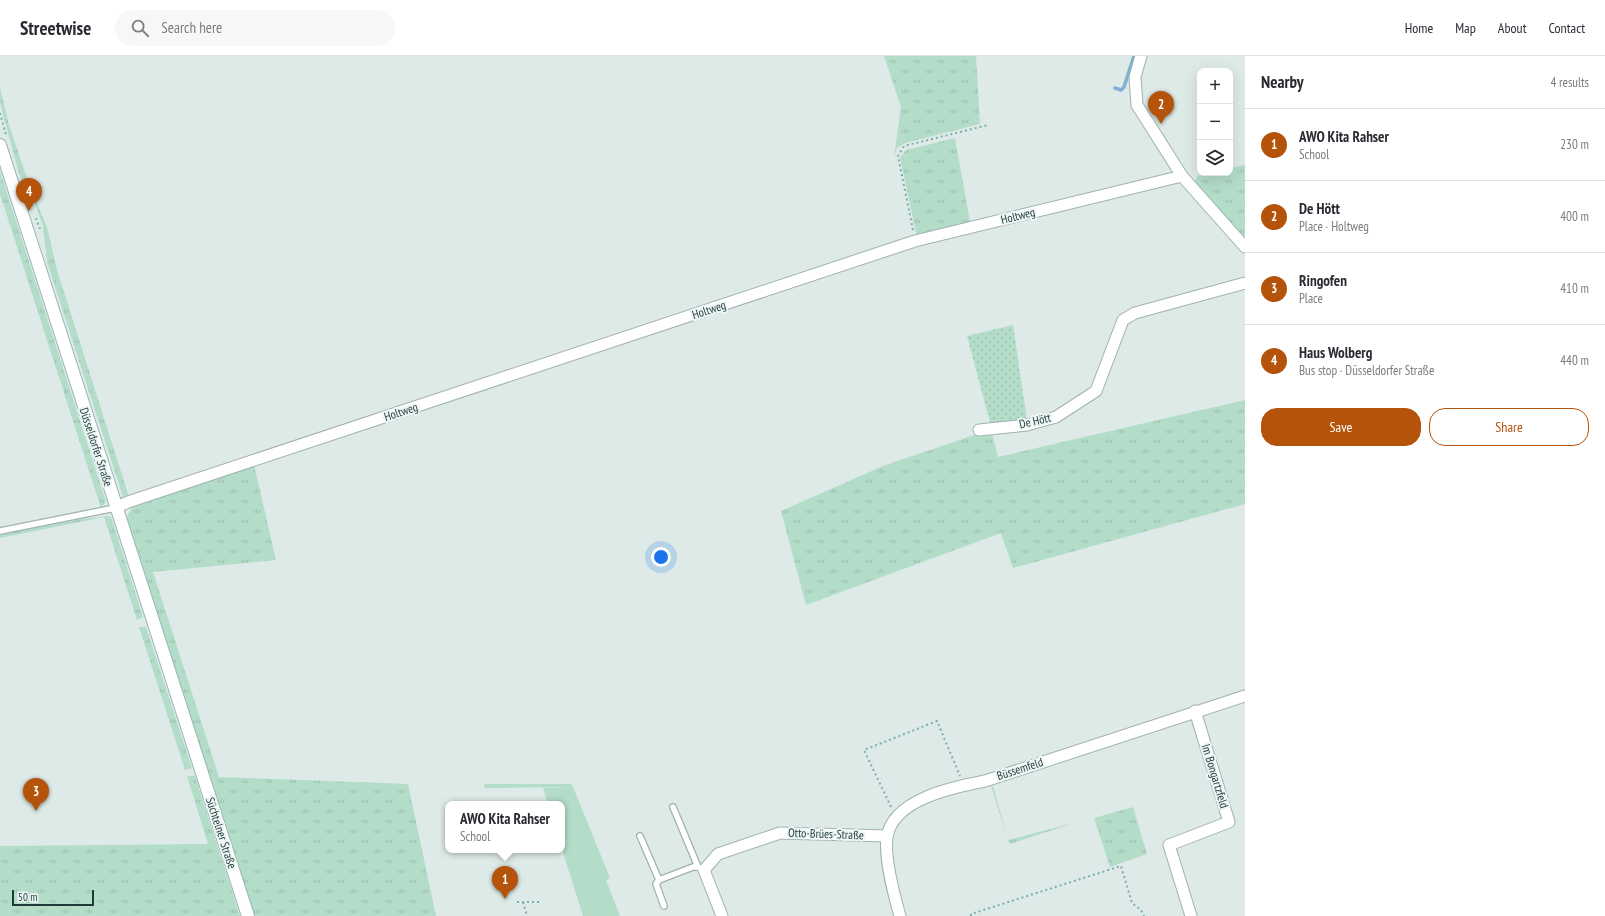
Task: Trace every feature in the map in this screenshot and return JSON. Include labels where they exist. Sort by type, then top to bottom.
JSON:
[{"type":"main road","name":"Düsseldorfer Straße","points":[[0,145],[115,508],[194,749]]},
{"type":"main road","name":"Süchtelner Straße","points":[[194,749],[248,916]]},
{"type":"street","points":[[1141,56],[1135,77],[1137,105],[1182,176],[1245,247]]},
{"type":"street","name":"Holtweg","points":[[115,508],[128,502],[915,241],[1182,176]]},
{"type":"street","name":"De Hött","points":[[980,430],[1027,425],[1056,417],[1096,392],[1123,320],[1135,313],[1245,283]]},
{"type":"street","name":"Büssemfeld","points":[[900,916],[887,855],[887,836],[896,819],[906,807],[920,799],[985,780],[1245,696]]},
{"type":"street","name":"Im Bongartzfeld","points":[[1190,916],[1169,845],[1229,822],[1195,711]]},
{"type":"street","name":"Otto-Brües-Straße","points":[[701,868],[718,854],[780,833],[887,836]]},
{"type":"street","points":[[701,868],[722,916]]},
{"type":"lane","points":[[0,531],[115,508]]},
{"type":"lane","points":[[664,906],[656,884],[659,880],[701,868],[673,807]]},
{"type":"lane","points":[[640,836],[659,880]]},
{"type":"path","points":[[915,241],[898,156],[904,146],[988,125]]},
{"type":"path","points":[[896,819],[864,750],[937,721],[964,785]]},
{"type":"path","points":[[971,916],[971,914],[1121,866],[1132,903],[1142,910],[1144,916]]},
{"type":"path","points":[[517,902],[540,902]]},
{"type":"path","points":[[523,902],[527,916]]},
{"type":"green space","points":[[884,56],[976,56],[980,124],[905,143],[897,148],[894,157],[901,107]]},
{"type":"green space","points":[[0,88],[9,125],[31,190],[47,227],[57,270],[129,497],[123,497],[47,262],[43,226],[36,206],[19,174],[0,103]]},
{"type":"green space","points":[[955,138],[970,222],[917,237],[900,158],[906,150]]},
{"type":"green space","points":[[1245,165],[1245,241],[1195,182],[1197,176],[1233,176],[1233,167]]},
{"type":"green space","points":[[0,171],[106,502],[101,508],[0,194]]},
{"type":"green space","points":[[1013,325],[1027,421],[991,426],[967,336]]},
{"type":"green space","points":[[1245,400],[1245,504],[1013,568],[1001,533],[806,605],[781,511],[883,466],[974,435],[992,433],[998,457]]},
{"type":"green space","points":[[254,465],[276,560],[153,572],[219,777],[408,784],[436,916],[253,916],[126,519],[132,507],[156,500],[159,494]]},
{"type":"green space","points":[[108,516],[111,517],[143,617],[137,620],[104,517],[0,538],[0,534],[82,519]]},
{"type":"green space","points":[[139,627],[146,627],[192,768],[185,770]]},
{"type":"green space","points":[[187,776],[195,776],[240,916],[0,916],[0,846],[208,844]]},
{"type":"green space","points":[[484,784],[571,784],[573,787],[485,788]]},
{"type":"green space","points":[[991,786],[993,786],[1008,840]]},
{"type":"green space","points":[[573,787],[610,878],[606,880],[620,916],[583,916],[563,853],[565,853],[565,801],[547,801],[543,788]]},
{"type":"green space","points":[[1133,807],[1147,854],[1110,867],[1094,818]]},
{"type":"green space","points":[[1077,822],[1010,844],[1008,840]]},
{"type":"waterway","points":[[1115,88],[1121,90],[1124,87],[1134,56]]},
{"type":"place","name":"De Hött","points":[[1161,124]]},
{"type":"place","name":"Haus Wolberg","points":[[29,211]]},
{"type":"place","name":"Ringofen","points":[[36,811]]},
{"type":"place","name":"AWO Kita Rahser","points":[[505,899]]}]
